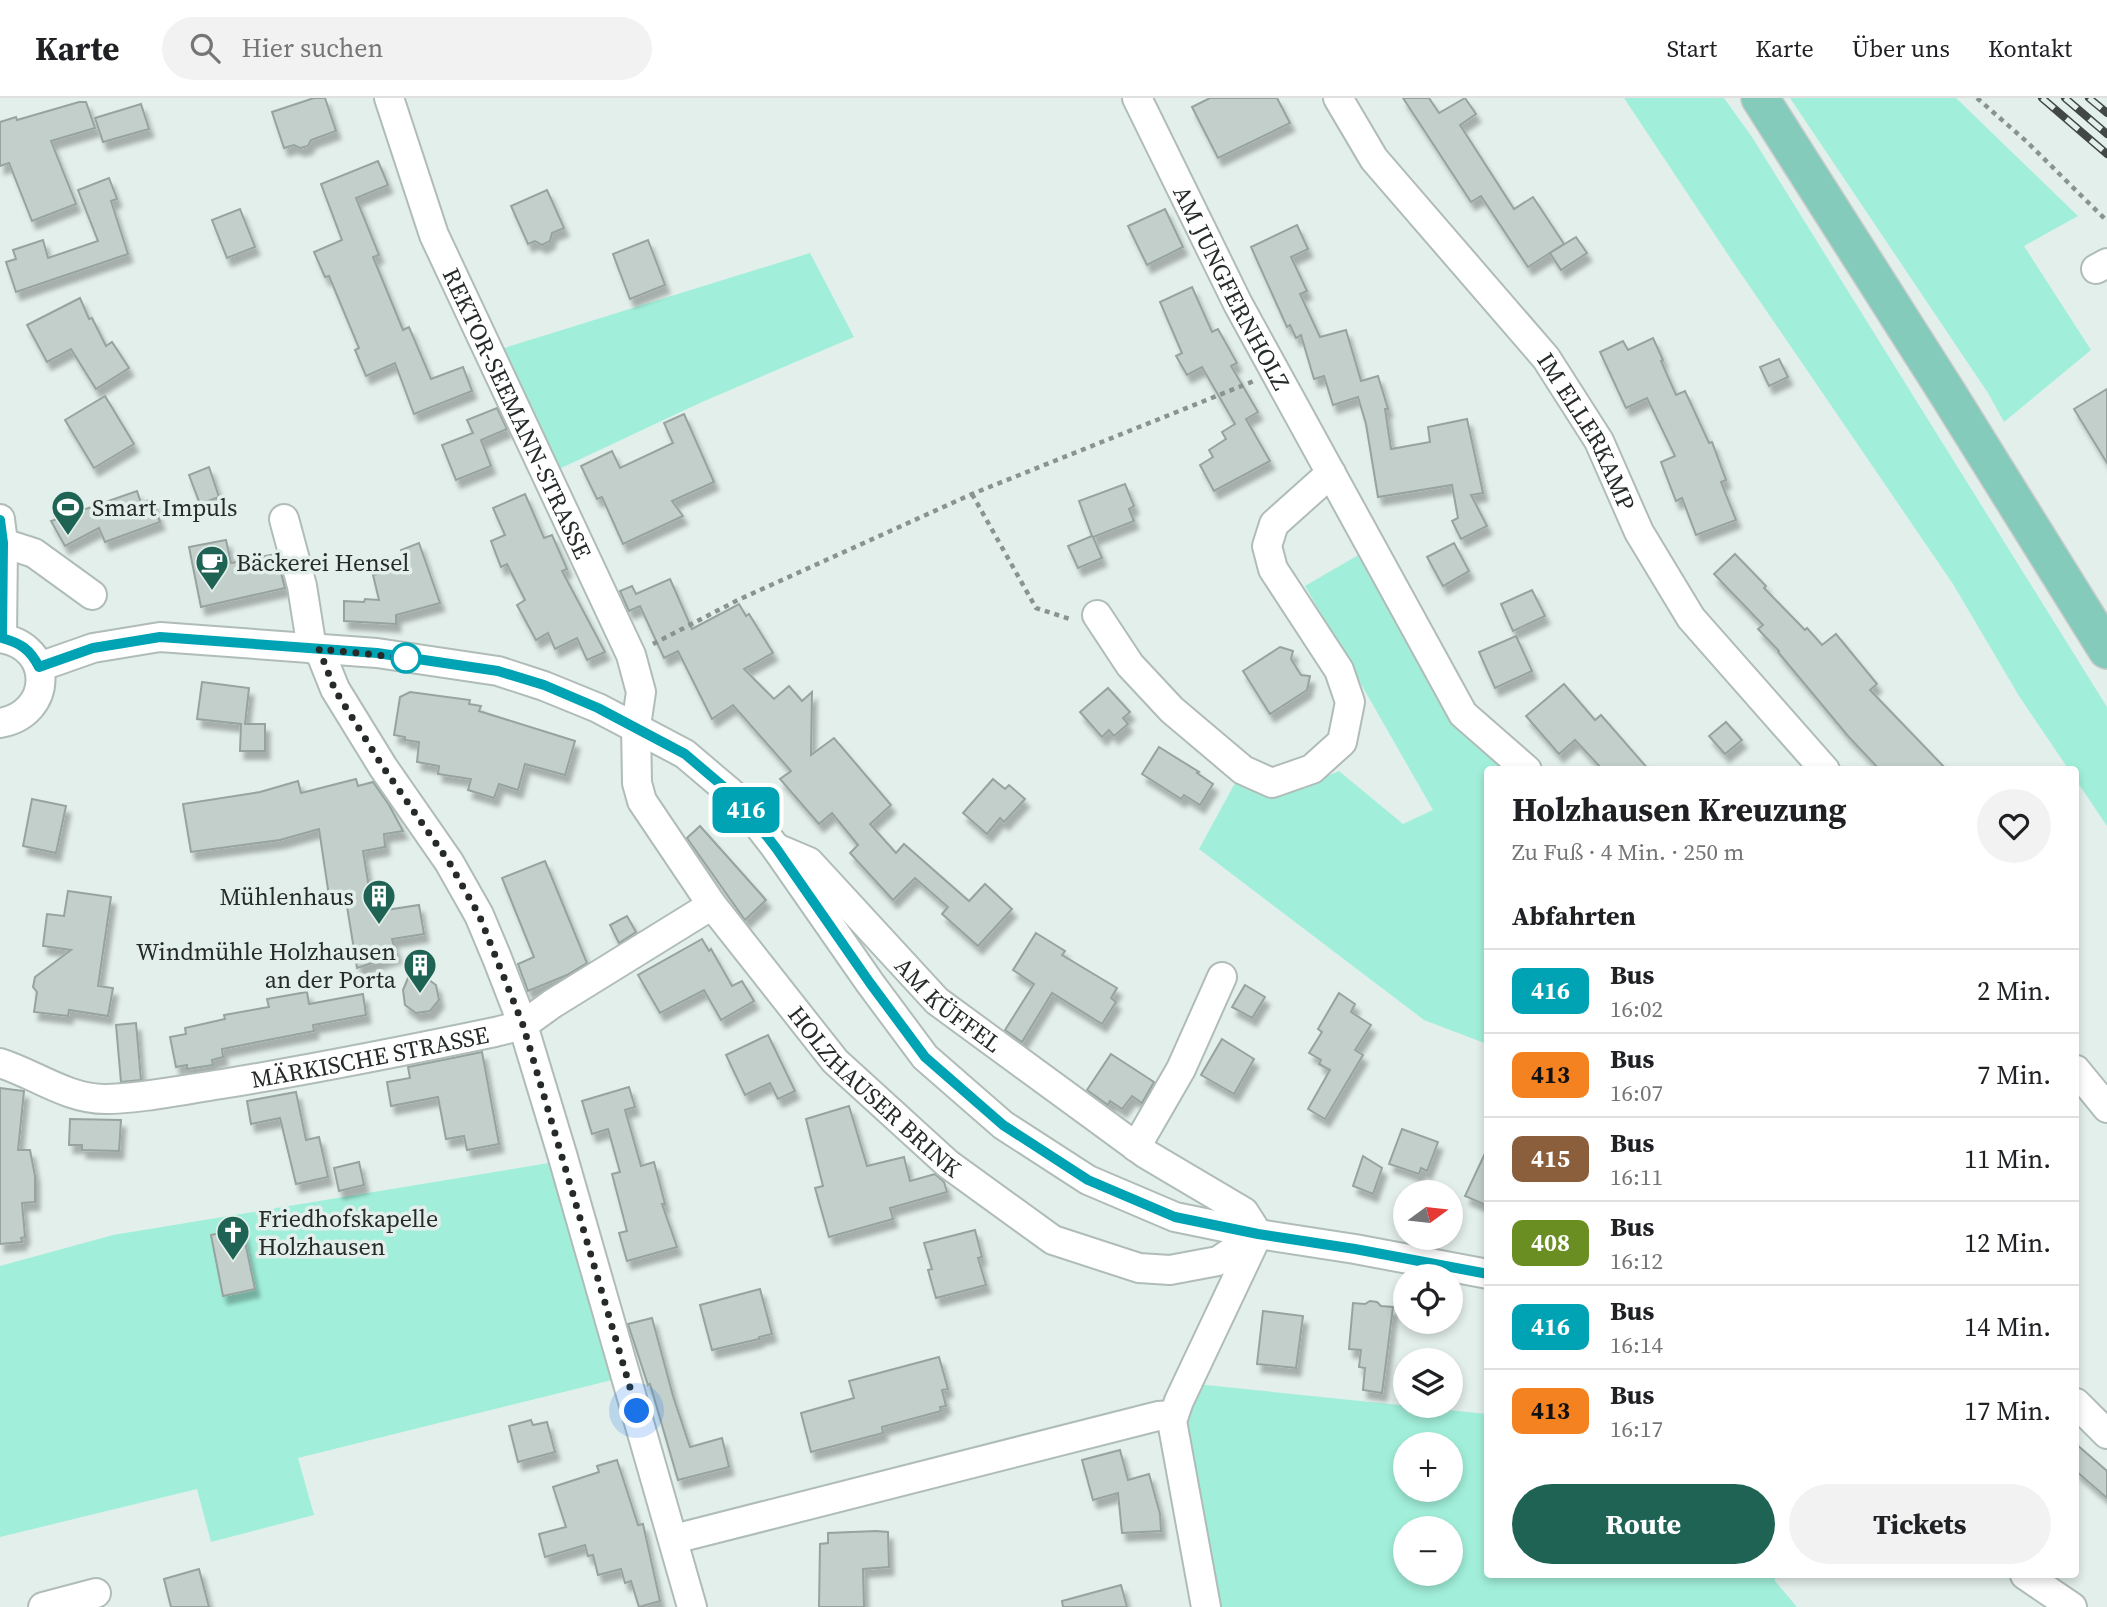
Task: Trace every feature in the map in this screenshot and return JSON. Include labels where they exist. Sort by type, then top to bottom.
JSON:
[{"type":"main road","points":[[1760,98],[2107,650]]},
{"type":"street","name":"REKTOR-SEEMANN-STRASSE","points":[[388,98],[434,235],[631,655],[641,692],[636,726]]},
{"type":"street","name":"AM JUNGFERNHOLZ","points":[[1138,98],[1238,304],[1463,713],[1523,766]]},
{"type":"street","name":"IM ELLERKAMP","points":[[1338,98],[1374,159],[1546,358],[1599,441],[1639,532],[1691,618],[1821,766]]},
{"type":"street","points":[[1097,615],[1130,665],[1155,692],[1243,771],[1272,783],[1311,769],[1342,742],[1350,702],[1339,670],[1273,569],[1267,546],[1274,524],[1331,473]]},
{"type":"street","points":[[284,519],[315,649],[335,690],[383,767],[449,862],[479,915],[523,1025],[692,1607]]},
{"type":"street","points":[[1,531],[92,595]]},
{"type":"street","points":[[0,723],[14,720],[33,705],[41,682],[39,667],[32,654],[20,643],[1,638],[1,531]]},
{"type":"street","points":[[39,667],[93,648],[160,637],[377,653],[498,671],[544,685],[636,726],[685,754],[738,799],[925,1057],[1003,1125],[1088,1180],[1175,1217],[1484,1273]]},
{"type":"street","name":"HOLZHAUSER BRINK","points":[[636,726],[637,783],[642,802],[712,905],[835,1061],[948,1164],[1053,1240],[1139,1268],[1170,1270],[1218,1261],[1258,1234]]},
{"type":"street","name":"AM KÜFFEL","points":[[776,848],[809,862],[937,1001],[1136,1147],[1244,1212],[1258,1234]]},
{"type":"street","name":"MÄRKISCHE STRASSE","points":[[0,1063],[21,1069],[70,1093],[105,1099],[322,1068],[523,1025],[552,1004],[712,905]]},
{"type":"street","points":[[1136,1147],[1181,1069],[1222,977]]},
{"type":"street","points":[[2079,1074],[2107,1108]]},
{"type":"street","points":[[1206,1607],[1172,1421],[1258,1234]]},
{"type":"street","points":[[2079,1406],[2107,1434]]},
{"type":"street","points":[[674,1539],[693,1532],[1158,1416],[1174,1415]]},
{"type":"street","points":[[2029,1578],[2072,1607]]},
{"type":"street","points":[[43,1607],[96,1593]]},
{"type":"path","points":[[1977,98],[2026,141],[2107,221]]},
{"type":"path","points":[[631,655],[738,600],[972,494],[1250,382]]},
{"type":"path","points":[[972,494],[1036,608],[1073,620],[1097,615]]},
{"type":"green space","points":[[1624,98],[1724,98],[1752,137],[2107,707],[2107,826],[2079,784],[2079,766],[2066,766],[2019,696],[1953,584]]},
{"type":"green space","points":[[1790,98],[1956,98],[2078,216],[2024,246],[2091,350],[2004,422],[1988,393]]},
{"type":"green space","points":[[810,253],[854,337],[702,402],[557,470],[501,349]]},
{"type":"green space","points":[[1360,554],[1505,766],[1484,766],[1484,1043],[1424,1020],[1199,849],[1235,783],[1284,795],[1339,771],[1403,824],[1433,810],[1305,586]]},
{"type":"green space","points":[[549,1163],[612,1380],[298,1458],[314,1515],[211,1542],[197,1489],[0,1537],[0,1266],[113,1235]]},
{"type":"green space","points":[[1196,1384],[1393,1404],[1393,1418],[1463,1418],[1463,1412],[1484,1414],[1484,1578],[1775,1578],[1797,1607],[1221,1607],[1185,1434]]},
{"type":"building","points":[[314,98],[325,98],[336,131],[311,140],[308,146],[300,148],[294,145],[284,148],[272,112]]},
{"type":"building","points":[[1210,98],[1277,98],[1290,123],[1218,158],[1192,107]]},
{"type":"building","points":[[1403,98],[1429,98],[1439,113],[1465,98],[1476,114],[1460,125],[1514,209],[1533,197],[1564,244],[1528,267],[1481,196],[1471,202]]},
{"type":"building","points":[[86,102],[95,128],[51,141],[76,204],[32,221],[9,163],[0,166],[0,122],[16,117],[17,120]]},
{"type":"building","points":[[141,104],[149,129],[103,142],[95,118]]},
{"type":"building","points":[[378,161],[388,185],[356,198],[379,255],[373,257],[403,330],[409,327],[431,379],[463,367],[472,391],[414,414],[395,363],[366,376],[355,350],[359,348],[329,276],[325,277],[314,252],[342,240],[321,184]]},
{"type":"building","points":[[109,178],[117,199],[111,201],[128,254],[16,292],[6,262],[16,259],[13,250],[43,240],[48,258],[98,241],[78,190]]},
{"type":"building","points":[[547,190],[564,228],[552,233],[550,241],[542,245],[535,241],[528,244],[511,206]]},
{"type":"building","points":[[240,209],[255,247],[227,258],[212,220]]},
{"type":"building","points":[[1165,209],[1183,247],[1147,265],[1128,226]]},
{"type":"building","points":[[1297,225],[1308,249],[1291,257],[1307,291],[1300,294],[1320,337],[1346,330],[1361,381],[1378,376],[1388,409],[1385,409],[1391,449],[1430,442],[1428,427],[1467,419],[1483,493],[1471,495],[1487,526],[1461,539],[1452,521],[1458,518],[1452,485],[1378,497],[1366,424],[1358,397],[1333,405],[1324,376],[1314,379],[1301,335],[1296,338],[1290,325],[1287,327],[1251,247]]},
{"type":"building","points":[[1576,237],[1587,253],[1561,270],[1550,253]]},
{"type":"building","points":[[648,240],[665,285],[630,299],[613,254]]},
{"type":"building","points":[[1192,287],[1212,332],[1218,329],[1237,363],[1231,366],[1258,412],[1246,419],[1270,461],[1214,491],[1200,465],[1213,457],[1209,450],[1226,439],[1222,432],[1235,424],[1202,367],[1187,375],[1176,356],[1182,353],[1160,302]]},
{"type":"building","points":[[80,298],[106,346],[112,342],[129,368],[96,389],[71,349],[47,362],[27,325]]},
{"type":"building","points":[[1653,338],[1676,395],[1685,391],[1709,443],[1712,442],[1726,480],[1721,482],[1736,520],[1696,535],[1682,498],[1676,501],[1661,462],[1675,456],[1647,398],[1626,408],[1600,352],[1623,341],[1628,350]]},
{"type":"building","points":[[1779,359],[1788,377],[1769,386],[1760,367]]},
{"type":"building","points":[[2107,389],[2107,463],[2074,409]]},
{"type":"building","points":[[105,396],[134,444],[94,468],[65,420]]},
{"type":"building","points":[[497,408],[507,429],[481,440],[491,466],[456,480],[442,445],[473,433],[467,420]]},
{"type":"building","points":[[684,414],[714,482],[672,501],[683,516],[623,544],[602,497],[597,499],[581,466],[612,451],[620,468],[673,443],[664,423]]},
{"type":"building","points":[[209,467],[219,497],[200,504],[189,475]]},
{"type":"building","points":[[1125,484],[1134,506],[1129,509],[1134,521],[1093,537],[1102,558],[1078,568],[1068,546],[1092,536],[1079,501]]},
{"type":"building","points":[[137,491],[141,503],[152,499],[160,522],[105,542],[99,528],[65,546],[51,521]]},
{"type":"building","points":[[525,494],[544,538],[552,535],[567,569],[562,571],[605,652],[587,660],[577,638],[555,649],[548,633],[536,640],[517,605],[525,600],[507,564],[501,567],[491,541],[505,535],[493,508]]},
{"type":"building","points":[[226,540],[231,563],[276,554],[285,588],[201,607],[189,547]]},
{"type":"building","points":[[419,543],[440,603],[396,615],[396,624],[344,621],[344,601],[379,600],[373,575],[407,567],[401,550]]},
{"type":"building","points":[[1454,543],[1469,571],[1443,586],[1427,557]]},
{"type":"building","points":[[1735,554],[1766,586],[1764,588],[1822,645],[1836,634],[1877,684],[1870,690],[1943,766],[1876,766],[1758,629],[1763,625],[1714,574]]},
{"type":"building","points":[[670,579],[692,629],[739,604],[746,616],[749,614],[773,653],[744,669],[774,699],[789,686],[802,701],[812,692],[811,755],[834,738],[891,805],[870,824],[896,853],[904,844],[969,901],[985,884],[1012,909],[978,946],[942,914],[948,907],[915,878],[893,900],[850,853],[858,845],[832,813],[819,824],[780,779],[791,771],[733,705],[712,719],[678,651],[664,658],[640,606],[629,611],[620,591],[632,586],[636,594]]},
{"type":"building","points":[[1532,590],[1545,616],[1513,631],[1501,604]]},
{"type":"building","points":[[1516,636],[1532,671],[1495,688],[1479,652]]},
{"type":"building","points":[[1280,647],[1293,651],[1291,659],[1301,675],[1310,676],[1307,690],[1270,714],[1243,671]]},
{"type":"building","points":[[202,682],[249,688],[245,724],[265,724],[265,751],[240,751],[241,724],[197,719]]},
{"type":"building","points":[[1564,684],[1595,720],[1601,715],[1646,766],[1599,766],[1575,740],[1559,754],[1526,716]]},
{"type":"building","points":[[1108,688],[1130,712],[1123,718],[1128,724],[1114,736],[1109,730],[1102,737],[1080,712]]},
{"type":"building","points":[[410,692],[470,700],[469,704],[481,706],[479,711],[575,741],[565,775],[525,764],[518,790],[499,784],[494,798],[468,790],[471,779],[438,774],[439,766],[417,762],[419,742],[394,735],[400,697]]},
{"type":"building","points":[[1726,722],[1742,740],[1725,754],[1709,736]]},
{"type":"building","points":[[1159,747],[1213,784],[1200,805],[1184,795],[1181,799],[1142,774]]},
{"type":"building","points":[[356,779],[358,786],[373,782],[403,831],[384,834],[385,847],[363,851],[373,912],[419,905],[424,934],[392,939],[397,955],[357,968],[345,894],[329,896],[319,829],[280,840],[191,852],[183,804],[260,792],[298,781],[301,793]]},
{"type":"building","points":[[993,779],[1005,789],[1009,785],[1025,799],[1004,822],[1000,818],[987,834],[963,813]]},
{"type":"building","points":[[32,799],[66,806],[56,853],[23,846]]},
{"type":"building","points":[[700,826],[766,900],[745,920],[687,838]]},
{"type":"building","points":[[545,861],[587,963],[567,975],[528,991],[518,964],[534,957],[502,878]]},
{"type":"building","points":[[68,891],[111,897],[98,986],[113,988],[108,1016],[69,1010],[68,1016],[34,1012],[37,992],[33,987],[35,977],[71,950],[43,946],[47,914],[64,916]]},
{"type":"building","points":[[627,916],[636,932],[619,943],[610,925]]},
{"type":"building","points":[[1036,933],[1065,951],[1062,955],[1117,988],[1111,998],[1116,1002],[1102,1024],[1052,993],[1022,1042],[1005,1030],[1034,984],[1013,970]]},
{"type":"building","points":[[702,939],[709,951],[711,949],[732,986],[742,981],[754,1001],[721,1020],[704,990],[660,1013],[638,975]]},
{"type":"building","name":"Windmühle Holzhausen an der Porta","points":[[425,977],[436,985],[439,1000],[430,1011],[416,1013],[405,1005],[403,990],[408,978]]},
{"type":"building","points":[[1245,985],[1265,997],[1252,1018],[1232,1007]]},
{"type":"building","points":[[307,992],[309,1004],[363,994],[366,1015],[313,1025],[314,1031],[222,1049],[223,1057],[212,1060],[213,1065],[187,1069],[187,1065],[176,1067],[170,1037],[186,1034],[185,1028],[225,1019],[224,1015],[269,1007],[267,999]]},
{"type":"building","points":[[1339,993],[1355,1004],[1351,1012],[1371,1025],[1355,1050],[1363,1055],[1325,1119],[1308,1109],[1330,1070],[1319,1064],[1321,1060],[1309,1053],[1322,1032],[1318,1029]]},
{"type":"building","points":[[136,1023],[141,1080],[121,1082],[116,1025]]},
{"type":"building","points":[[768,1035],[795,1091],[778,1099],[770,1083],[745,1095],[726,1055]]},
{"type":"building","points":[[1222,1039],[1254,1059],[1234,1094],[1201,1075]]},
{"type":"building","points":[[482,1052],[499,1144],[467,1150],[464,1136],[446,1139],[438,1097],[391,1106],[387,1082],[410,1078],[408,1067]]},
{"type":"building","points":[[1111,1054],[1154,1082],[1142,1103],[1132,1096],[1122,1109],[1110,1101],[1108,1105],[1087,1090]]},
{"type":"building","points":[[629,1087],[635,1107],[625,1110],[641,1166],[654,1162],[665,1204],[662,1204],[677,1247],[627,1261],[619,1233],[627,1231],[612,1174],[620,1172],[608,1129],[592,1134],[582,1101]]},
{"type":"building","points":[[0,1088],[24,1091],[18,1150],[30,1150],[35,1176],[35,1202],[22,1203],[25,1237],[21,1238],[22,1242],[0,1244]]},
{"type":"building","points":[[296,1092],[306,1140],[319,1137],[328,1177],[296,1184],[280,1118],[251,1124],[247,1101]]},
{"type":"building","points":[[849,1106],[867,1166],[904,1157],[910,1181],[935,1174],[944,1182],[947,1192],[890,1208],[893,1219],[829,1237],[815,1188],[823,1186],[806,1119]]},
{"type":"building","points":[[70,1119],[121,1120],[119,1151],[82,1150],[82,1145],[69,1145]]},
{"type":"building","points":[[1402,1129],[1438,1142],[1427,1171],[1421,1168],[1419,1174],[1389,1164]]},
{"type":"building","points":[[1363,1156],[1382,1168],[1373,1194],[1353,1186]]},
{"type":"building","points":[[1484,1156],[1484,1204],[1465,1196]]},
{"type":"building","points":[[359,1162],[364,1185],[339,1191],[334,1168]]},
{"type":"building","name":"Friedhofskapelle Holzhausen","points":[[242,1228],[255,1289],[223,1296],[211,1235]]},
{"type":"building","points":[[975,1230],[982,1257],[978,1258],[986,1285],[936,1298],[928,1270],[932,1269],[924,1243]]},
{"type":"building","points":[[760,1289],[772,1334],[712,1350],[700,1305]]},
{"type":"building","points":[[1370,1301],[1393,1307],[1382,1393],[1363,1390],[1365,1368],[1359,1367],[1361,1350],[1349,1349],[1353,1303],[1365,1304]]},
{"type":"building","points":[[1263,1311],[1303,1316],[1296,1368],[1257,1364]]},
{"type":"building","points":[[652,1318],[690,1447],[722,1438],[729,1467],[678,1480],[650,1384],[648,1385],[628,1324]]},
{"type":"building","points":[[939,1357],[948,1389],[942,1390],[946,1406],[940,1407],[941,1411],[882,1427],[883,1433],[811,1452],[801,1413],[854,1398],[849,1381]]},
{"type":"building","points":[[531,1420],[533,1425],[547,1422],[555,1452],[518,1462],[509,1426]]},
{"type":"building","points":[[2079,1447],[2107,1471],[2107,1498],[2079,1474]]},
{"type":"building","points":[[1120,1450],[1128,1480],[1149,1474],[1160,1514],[1161,1531],[1122,1533],[1118,1493],[1093,1500],[1082,1460]]},
{"type":"building","points":[[617,1460],[638,1525],[643,1524],[660,1601],[639,1607],[631,1581],[625,1583],[621,1569],[598,1575],[593,1555],[588,1556],[585,1545],[545,1557],[539,1534],[566,1527],[553,1487],[599,1472],[597,1466]]},
{"type":"building","points":[[888,1532],[889,1567],[863,1569],[864,1607],[819,1607],[820,1544],[828,1543],[828,1533]]},
{"type":"building","points":[[199,1569],[209,1607],[171,1607],[164,1579]]},
{"type":"building","points":[[1121,1585],[1127,1607],[1063,1607],[1062,1601]]},
{"type":"railway","points":[[2042,98],[2107,154]]},
{"type":"railway","points":[[2065,98],[2107,134]]},
{"type":"railway","points":[[2089,98],[2107,113]]},
{"type":"bus line","name":"416","points":[[0,520],[3,543],[2,638],[20,643],[32,654],[39,667],[93,648],[160,637],[377,653],[498,671],[544,685],[636,726],[685,754],[738,799],[925,1057],[1003,1125],[1088,1180],[1175,1217],[1484,1273]]},
{"type":"place","name":"Smart Impuls","points":[[68,537]]},
{"type":"place","name":"Bäckerei Hensel","points":[[212,592]]},
{"type":"place","name":"Mühlenhaus","points":[[379,926]]},
{"type":"place","name":"Windmühle Holzhausen an der Porta","points":[[420,995]]},
{"type":"place","name":"Friedhofskapelle Holzhausen","points":[[233,1262]]},
{"type":"route","points":[[406,658],[319,649],[335,690],[383,767],[449,862],[479,915],[523,1025],[637,1411]]}]
